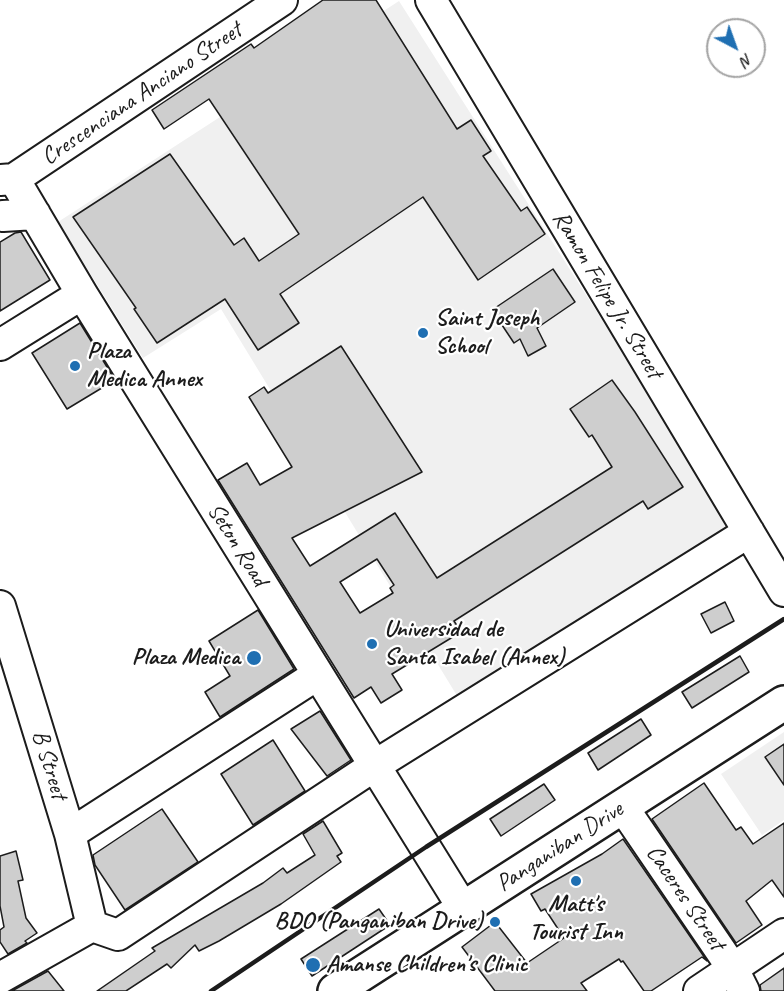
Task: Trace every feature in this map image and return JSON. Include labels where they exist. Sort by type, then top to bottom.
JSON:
[{"type":"main road","name":"Panganiban Drive","points":[[335,991],[784,703]]},
{"type":"street","name":"Crescenciana Anciano Street","points":[[7,180],[282,0]]},
{"type":"street","name":"Ramon Felipe Jr. Street","points":[[430,0],[784,591]]},
{"type":"street","name":"Seton Road","points":[[7,180],[35,214],[82,294],[463,908]]},
{"type":"street","points":[[3,216],[35,214]]},
{"type":"street","points":[[0,345],[82,294]]},
{"type":"street","points":[[0,978],[92,926],[118,935],[374,766],[749,532]]},
{"type":"street","name":"B Street","points":[[0,606],[70,834],[92,926]]},
{"type":"street","points":[[70,834],[317,675]]},
{"type":"street","name":"Caceres Street","points":[[622,806],[738,980]]},
{"type":"street","points":[[699,991],[738,980],[784,934]]},
{"type":"shaded area","name":"Saint Joseph School","points":[[399,1],[732,524],[459,699],[221,309],[143,358],[58,222]]},
{"type":"shaded area","points":[[784,732],[784,820],[762,835],[721,774]]},
{"type":"building","points":[[323,0],[376,0],[457,129],[471,120],[491,151],[483,156],[521,211],[527,207],[545,234],[478,280],[423,197],[280,294],[299,323],[258,350],[225,299],[157,343],[134,309],[136,308],[73,217],[170,154],[234,245],[244,238],[259,261],[299,234],[209,99],[164,129],[152,110],[251,44],[254,48]]},
{"type":"building","points":[[21,232],[50,280],[0,311],[0,242]]},
{"type":"building","points":[[553,269],[575,302],[537,328],[546,346],[528,356],[520,339],[514,343],[492,310]]},
{"type":"building","name":"Plaza Medica Annex","points":[[80,323],[115,380],[67,409],[32,353]]},
{"type":"building","points":[[341,346],[422,472],[292,538],[310,566],[395,513],[437,578],[612,467],[592,435],[589,437],[570,409],[612,380],[683,487],[648,509],[643,501],[454,621],[461,632],[392,674],[402,690],[381,703],[371,687],[354,698],[218,480],[247,463],[260,485],[292,467],[249,397],[264,387],[268,393]],"holes":[[[377,559],[394,585],[390,588],[393,593],[360,613],[340,582]]]},
{"type":"building","points":[[725,602],[734,621],[711,633],[701,614]]},
{"type":"building","name":"Plaza Medica","points":[[258,610],[294,669],[220,717],[205,692],[230,676],[209,641]]},
{"type":"building","points":[[740,656],[749,672],[692,708],[682,692]]},
{"type":"building","points":[[320,711],[351,760],[327,776],[291,729]]},
{"type":"building","points":[[641,719],[651,735],[598,770],[588,753]]},
{"type":"building","points":[[273,740],[305,791],[253,825],[221,774]]},
{"type":"building","points":[[784,744],[784,785],[765,757]]},
{"type":"building","points":[[704,783],[736,830],[741,827],[753,844],[784,823],[784,897],[772,880],[746,901],[762,925],[736,943],[652,819]]},
{"type":"building","points":[[544,784],[555,800],[501,836],[490,819]]},
{"type":"building","points":[[162,809],[198,862],[125,910],[95,865],[93,855]]},
{"type":"building","points":[[323,821],[342,853],[337,856],[341,862],[281,904],[219,941],[199,951],[195,945],[171,968],[167,964],[126,991],[97,991],[155,951],[152,948],[263,883],[283,868],[287,873],[315,855],[303,834]]},
{"type":"building","points":[[623,839],[707,961],[702,957],[651,991],[644,991],[623,961],[619,959],[581,983],[587,991],[495,991],[462,947],[495,922],[527,963],[564,938],[545,909],[541,911],[531,894],[602,854]]},
{"type":"building","points":[[16,851],[23,880],[18,881],[26,918],[37,933],[25,941],[27,943],[8,954],[0,942],[0,930],[4,927],[0,906],[0,856]]},
{"type":"building","points":[[379,909],[390,925],[312,976],[301,959]]},
{"type":"building","points":[[784,968],[784,991],[761,991],[760,985]]},
{"type":"building","points":[[48,971],[64,991],[12,991]]},
{"type":"railway","points":[[211,991],[426,847],[784,619]]},
{"type":"place","name":"Saint Joseph School","points":[[423,333]]},
{"type":"place","name":"Plaza Medica Annex","points":[[75,366]]},
{"type":"place","name":"Universidad de Santa Isabel (Annex)","points":[[372,644]]},
{"type":"place","name":"Plaza Medica","points":[[254,658]]},
{"type":"place","name":"Matt's Tourist Inn","points":[[576,881]]},
{"type":"place","name":"BDO (Panganiban Drive)","points":[[495,922]]},
{"type":"place","name":"Amanse Children's Clinic","points":[[313,965]]}]
